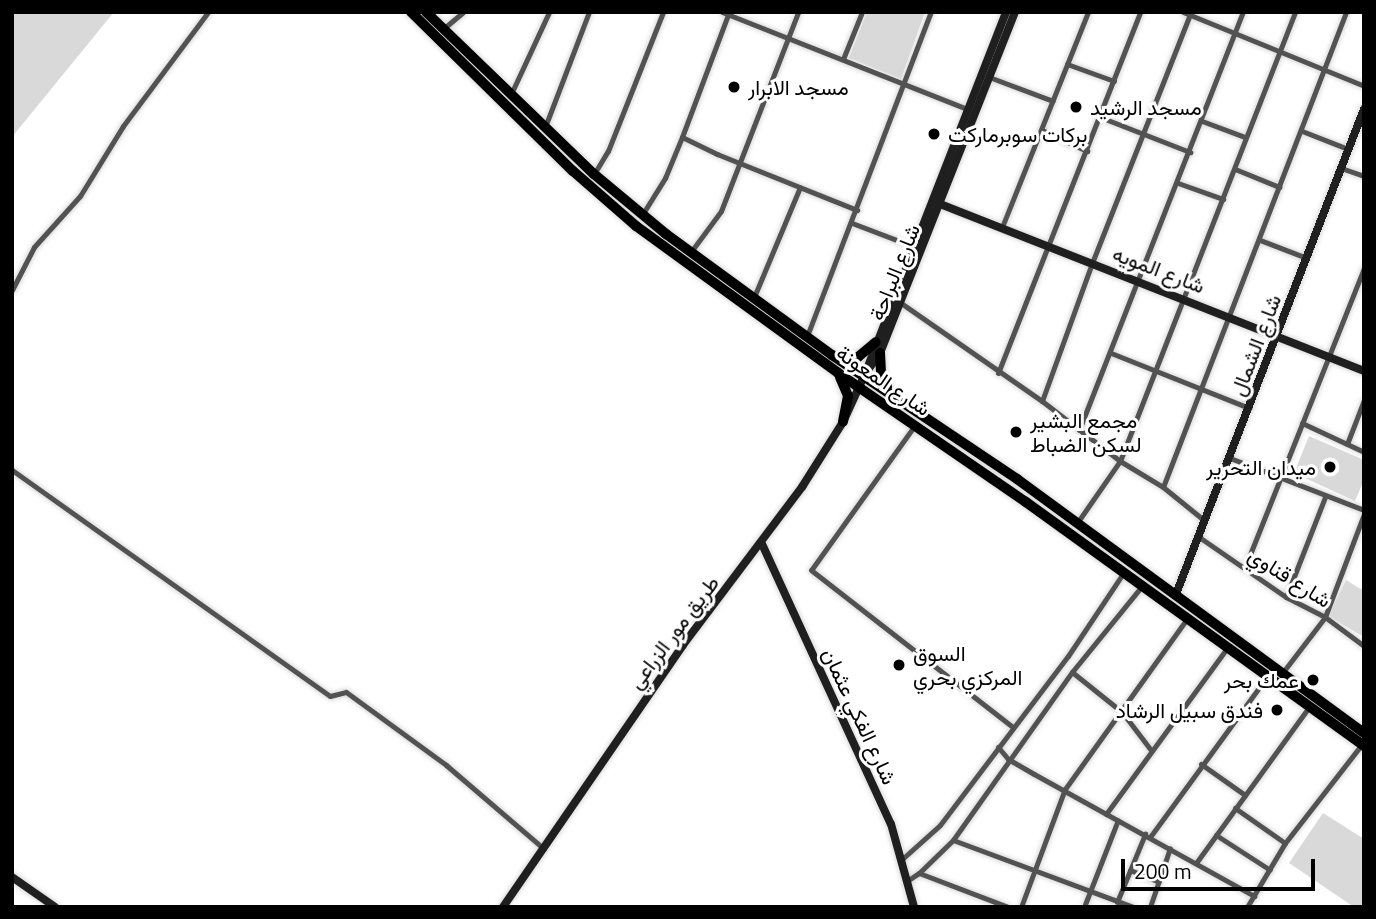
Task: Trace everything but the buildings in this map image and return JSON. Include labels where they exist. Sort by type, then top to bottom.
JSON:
[{"type":"highway","name":"شارع المعونة","points":[[411,12],[613,206],[859,388],[1096,546],[1176,594],[1283,673],[1351,729],[1363,745]]},
{"type":"highway","name":"شارع المعونة","points":[[426,12],[594,174],[642,216],[832,355],[865,374],[1076,524],[1125,572],[1310,706],[1351,729],[1364,733]]},
{"type":"highway","points":[[832,355],[853,359],[876,342]]},
{"type":"highway","points":[[880,354],[882,378],[891,393]]},
{"type":"highway","points":[[838,373],[848,396],[843,422]]},
{"type":"street","points":[[12,290],[34,247],[80,196],[123,126],[208,12]]},
{"type":"street","points":[[443,29],[463,12]]},
{"type":"street","points":[[511,94],[549,12]]},
{"type":"street","points":[[545,127],[589,12]]},
{"type":"street","points":[[594,174],[608,151],[663,12]]},
{"type":"street","points":[[691,253],[719,215],[798,12]]},
{"type":"street","points":[[843,59],[862,12]]},
{"type":"street","points":[[807,336],[931,12]]},
{"type":"street","name":"شارع البراحة","points":[[865,374],[1006,12]]},
{"type":"street","name":"شارع البراحة","points":[[865,374],[880,354],[1015,12]]},
{"type":"street","points":[[1002,227],[1088,12]]},
{"type":"street","points":[[999,373],[1140,12]]},
{"type":"street","points":[[1079,430],[1243,12]]},
{"type":"street","points":[[1076,524],[1120,461],[1295,12]]},
{"type":"street","points":[[1163,487],[1346,12]]},
{"type":"street","points":[[642,216],[665,178],[682,137],[726,13],[969,110]]},
{"type":"street","points":[[1042,401],[1188,13],[1364,86]]},
{"type":"street","points":[[1068,64],[1114,81]]},
{"type":"street","points":[[989,77],[1053,101]]},
{"type":"street","name":"شارع الشمال","points":[[1176,594],[1364,109]]},
{"type":"street","points":[[1100,117],[1190,152]]},
{"type":"street","points":[[1202,121],[1245,137]]},
{"type":"street","points":[[1042,130],[1087,151]]},
{"type":"street","points":[[1302,131],[1348,149]]},
{"type":"street","points":[[682,137],[857,210]]},
{"type":"street","points":[[1341,168],[1364,176]]},
{"type":"street","points":[[1235,169],[1279,187]]},
{"type":"street","points":[[1178,183],[1223,199]]},
{"type":"street","points":[[754,298],[800,187]]},
{"type":"street","name":"شارع المويه","points":[[940,204],[1228,315],[1364,371]]},
{"type":"street","points":[[852,223],[915,247]]},
{"type":"street","points":[[1259,240],[1307,258]]},
{"type":"street","points":[[1244,567],[1282,478],[1364,268]]},
{"type":"street","points":[[901,303],[1042,401],[1120,461],[1163,487],[1205,521]]},
{"type":"street","points":[[1111,353],[1202,387],[1249,408]]},
{"type":"street","name":"طريق مور الزراعي","points":[[503,907],[683,645],[762,544],[843,422],[865,374]]},
{"type":"street","points":[[1347,444],[1364,400]]},
{"type":"street","points":[[1302,423],[1364,452]]},
{"type":"street","points":[[915,425],[811,570],[1013,727]]},
{"type":"street","points":[[1230,458],[1364,512],[1325,617],[1283,673]]},
{"type":"street","points":[[12,470],[330,696],[346,692],[446,765],[544,849]]},
{"type":"street","points":[[1286,597],[1325,496]]},
{"type":"street","name":"شارع قناوي","points":[[1199,537],[1286,597],[1325,617],[1364,646]]},
{"type":"street","name":"شارع الفكي عثمان","points":[[762,544],[891,824],[914,907]]},
{"type":"street","points":[[901,860],[940,825],[1068,656],[1125,572]]},
{"type":"street","points":[[907,881],[953,840],[1008,758],[1142,585]]},
{"type":"street","points":[[1021,907],[1065,789],[1188,617]]},
{"type":"street","points":[[1107,814],[1228,647]]},
{"type":"street","points":[[1072,672],[1122,712],[1151,750]]},
{"type":"street","points":[[1117,902],[1148,835],[1268,675]]},
{"type":"street","points":[[1196,863],[1310,706]]},
{"type":"street","points":[[1247,907],[1285,843],[1363,745]]},
{"type":"street","points":[[998,747],[1008,758],[1254,896]]},
{"type":"street","points":[[1201,764],[1245,795]]},
{"type":"street","points":[[1236,808],[1285,843]]},
{"type":"street","points":[[1084,907],[1118,820]]},
{"type":"street","points":[[1216,835],[1270,870]]},
{"type":"street","points":[[953,840],[1133,907]]},
{"type":"street","points":[[1150,907],[1170,848]]},
{"type":"street","points":[[1130,870],[1158,882]]},
{"type":"street","points":[[919,873],[1008,907]]},
{"type":"street","points":[[12,877],[55,907]]},
{"type":"street","points":[[979,907],[983,897]]},
{"type":"shaded area","points":[[12,12],[114,12],[12,137]]},
{"type":"shaded area","points":[[867,12],[925,12],[901,79],[849,58]]},
{"type":"shaded area","name":"ميدان التحرير","points":[[1309,436],[1364,460],[1364,480],[1355,501],[1294,473]]},
{"type":"shaded area","points":[[1346,580],[1364,591],[1364,637],[1328,616]]},
{"type":"shaded area","points":[[1323,813],[1364,839],[1364,907],[1354,907],[1289,863]]},
{"type":"place","name":"مسجد الابرار","points":[[734,87]]},
{"type":"place","name":"مسجد الرشيد","points":[[1076,107]]},
{"type":"place","name":"بركات سوبرماركت","points":[[934,134]]},
{"type":"place","name":"مجمع البشير لسكن الضباط","points":[[1016,432]]},
{"type":"place","name":"ميدان التحرير","points":[[1330,467]]},
{"type":"place","name":"السوق المركزي بحري","points":[[899,665]]},
{"type":"place","name":"عمك بحر","points":[[1313,680]]},
{"type":"place","name":"فندق سبيل الرشاد","points":[[1277,710]]}]
